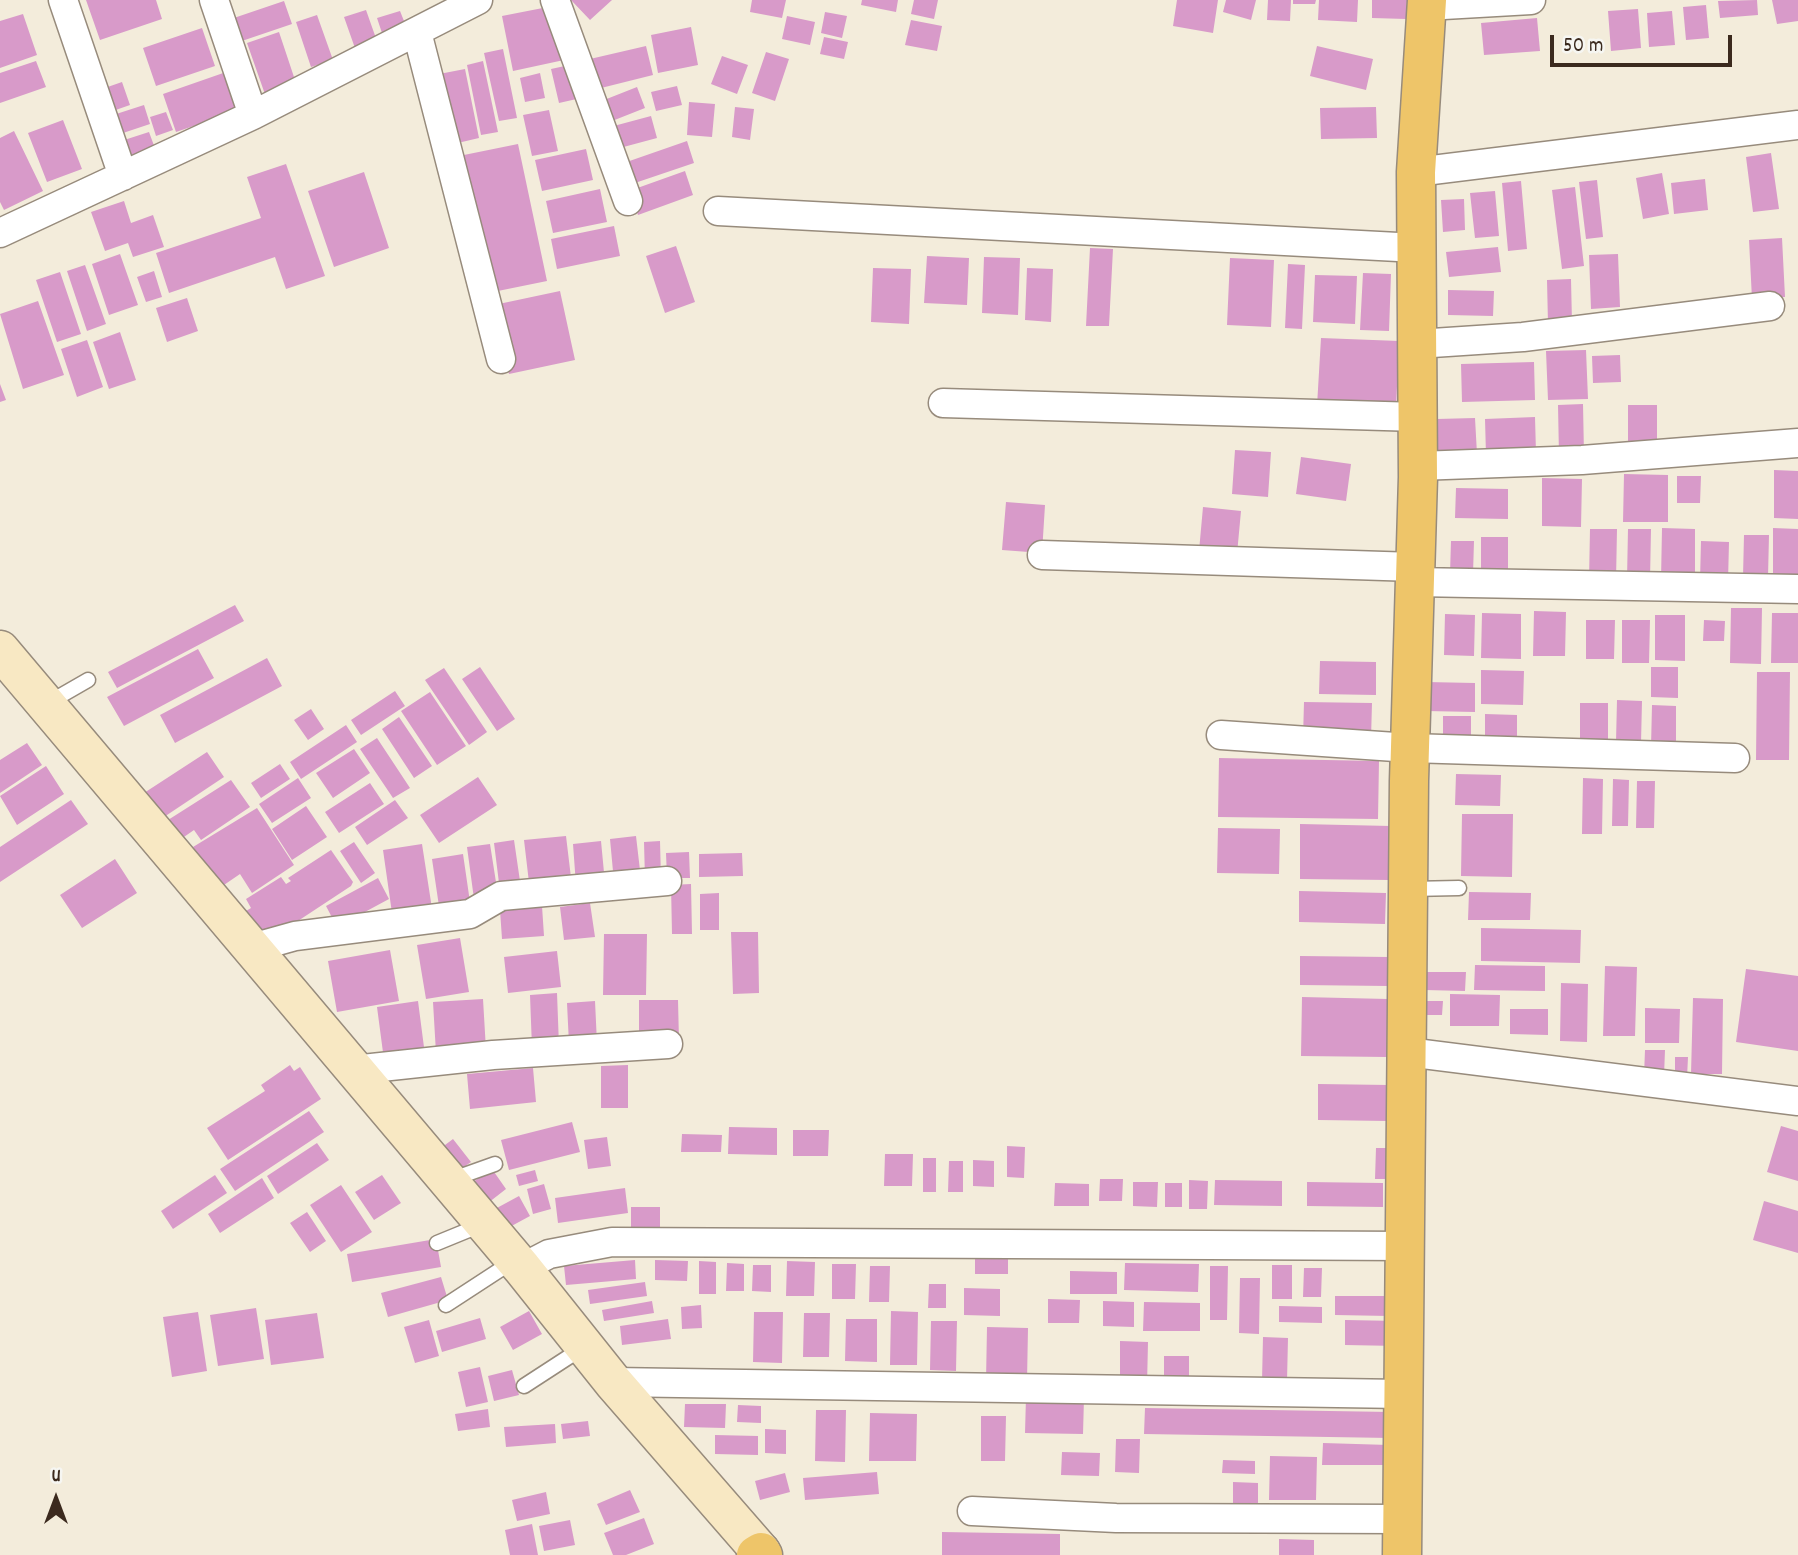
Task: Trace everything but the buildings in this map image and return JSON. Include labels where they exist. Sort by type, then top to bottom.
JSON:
[{"type":"main road","points":[[1402,1537],[1410,748],[1418,466],[1416,172],[1427,3]]},
{"type":"street","points":[[63,0],[123,176]]},
{"type":"street","points":[[214,0],[253,115]]},
{"type":"street","points":[[0,233],[253,115],[478,0]]},
{"type":"street","points":[[555,0],[628,201]]},
{"type":"street","points":[[1427,3],[1531,0]]},
{"type":"street","points":[[417,32],[501,359]]},
{"type":"street","points":[[1416,172],[1798,125]]},
{"type":"street","points":[[718,211],[1417,248]]},
{"type":"street","points":[[1417,344],[1523,337],[1770,306]]},
{"type":"street","points":[[943,403],[1418,417]]},
{"type":"street","points":[[1418,466],[1582,460],[1798,443]]},
{"type":"street","points":[[1042,555],[1415,574],[1798,589]]},
{"type":"street","points":[[0,650],[485,1223],[613,1382],[760,1554]]},
{"type":"street","points":[[1221,735],[1410,748],[1735,758]]},
{"type":"street","points":[[252,948],[295,936],[470,914],[501,896],[667,881]]},
{"type":"street","points":[[353,1070],[506,1054],[668,1044]]},
{"type":"street","points":[[1407,1052],[1798,1101]]},
{"type":"street","points":[[519,1264],[549,1254],[612,1242],[1407,1246]]},
{"type":"street","points":[[613,1382],[1404,1394]]},
{"type":"street","points":[[972,1511],[1402,1537]]},
{"type":"lane","points":[[47,704],[88,680]]},
{"type":"lane","points":[[1409,889],[1459,888]]},
{"type":"lane","points":[[448,1181],[495,1164]]},
{"type":"lane","points":[[437,1243],[485,1223]]},
{"type":"lane","points":[[446,1305],[519,1264]]},
{"type":"lane","points":[[524,1386],[585,1347]]}]
